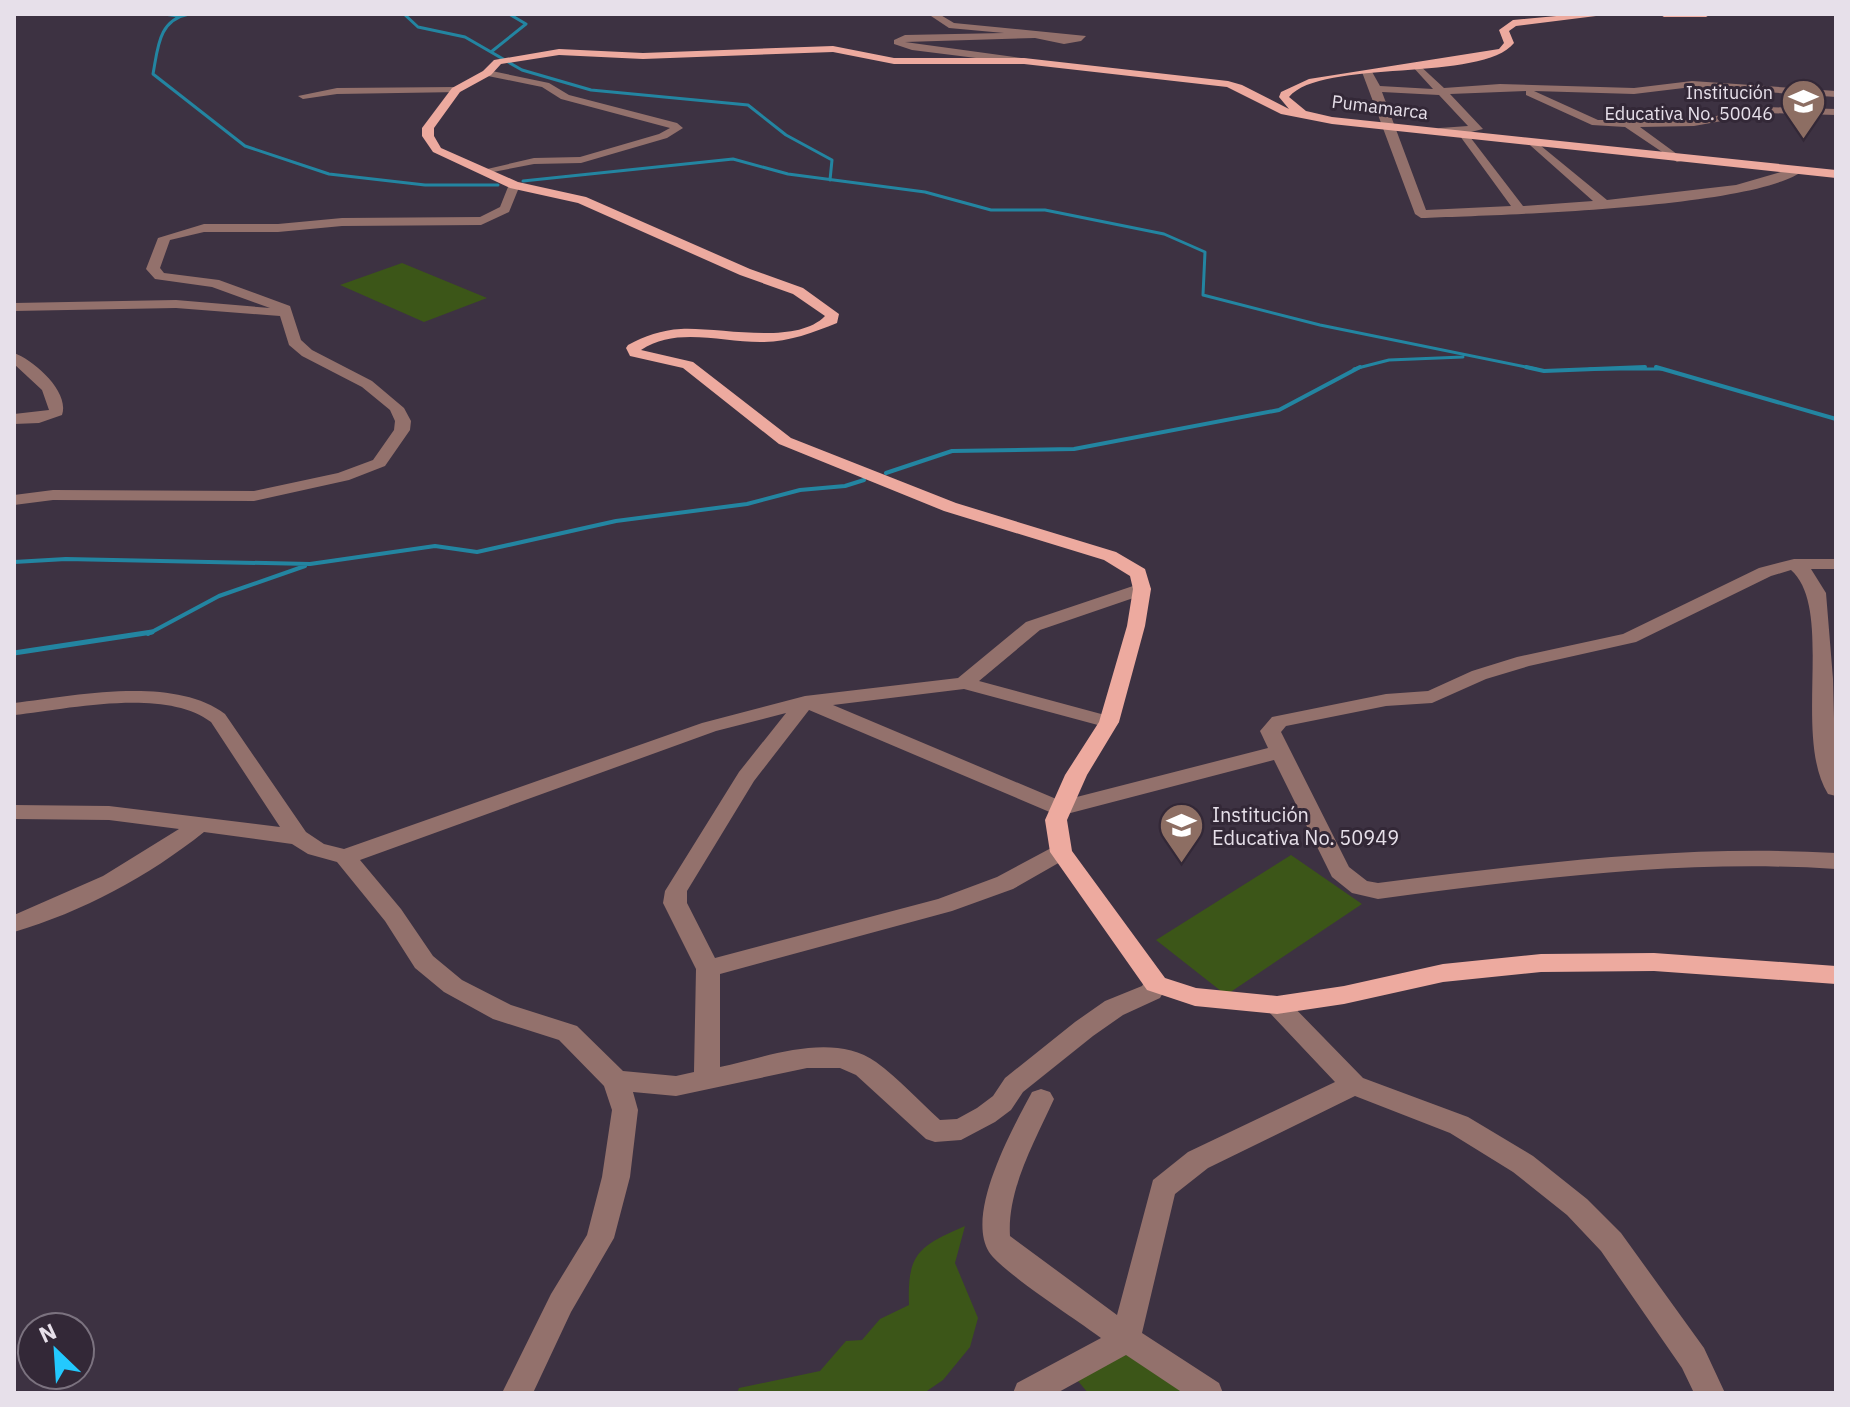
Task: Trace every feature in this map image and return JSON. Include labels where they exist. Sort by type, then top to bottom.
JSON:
[{"type":"main road","name":"Pumamarca","points":[[1607,14],[1513,23],[1504,30],[1509,43],[1502,51],[1333,77],[1286,92],[1284,97],[1287,104],[1307,114],[1388,126],[1836,174]]},
{"type":"main road","points":[[1664,14],[1706,14]]},
{"type":"main road","points":[[1307,114],[1289,115],[1272,109],[1247,90],[1228,84],[1024,61],[894,61],[824,49],[643,56],[559,52],[498,62],[487,73],[456,90],[428,128],[430,143],[449,156],[514,185],[582,200],[745,272],[798,291],[832,314],[832,320],[785,335],[766,338],[672,334],[642,341],[633,348],[635,353],[688,365],[785,441],[950,507],[1120,560],[1139,573],[1142,589],[1122,682],[1109,722],[1076,775],[1056,820],[1061,852],[1156,984],[1195,997],[1277,1005],[1344,995],[1443,973],[1541,963],[1654,962],[1836,975]]},
{"type":"street","points":[[933,14],[952,26],[1081,36],[1072,40],[1035,35],[905,38],[897,42],[912,47],[1024,61]]},
{"type":"street","points":[[1388,126],[1434,131],[1477,131],[1417,66]]},
{"type":"street","points":[[1367,72],[1421,214],[1605,205],[1725,191],[1778,180],[1798,170]]},
{"type":"street","points":[[487,73],[545,85],[565,97],[677,128],[676,132],[581,160],[534,161],[487,172]]},
{"type":"street","points":[[1376,89],[1439,92],[1519,88],[1634,91],[1706,84],[1836,94]]},
{"type":"street","points":[[1519,88],[1596,123],[1694,123],[1766,110],[1836,112]]},
{"type":"street","points":[[303,96],[337,91],[456,90]]},
{"type":"street","points":[[1628,124],[1677,159]]},
{"type":"street","points":[[1466,136],[1520,210]]},
{"type":"street","points":[[1535,144],[1605,205]]},
{"type":"street","points":[[14,500],[53,495],[254,496],[343,477],[379,463],[398,440],[402,430],[403,421],[396,408],[367,384],[307,353],[294,342],[285,309],[214,283],[160,276],[153,269],[164,238],[204,228],[278,228],[333,222],[481,221],[498,217],[507,209],[514,185]]},
{"type":"street","points":[[14,307],[176,304],[289,315]]},
{"type":"street","points":[[14,357],[46,384],[57,401],[57,412],[50,417],[14,419]]},
{"type":"street","points":[[1794,564],[1809,577],[1817,593],[1823,679],[1822,737],[1827,767],[1836,789]]},
{"type":"street","points":[[1836,564],[1794,564],[1765,572],[1647,631],[1611,644],[1524,661],[1479,675],[1420,700],[1386,700],[1279,721],[1270,731],[1340,872],[1360,887],[1378,891],[1694,857],[1779,856],[1836,861]]},
{"type":"street","points":[[964,683],[1033,626],[1142,589]]},
{"type":"street","points":[[345,857],[709,727],[805,702],[964,683],[1109,722]]},
{"type":"street","points":[[14,709],[137,700],[165,700],[200,706],[218,718],[298,837],[316,849],[345,857],[393,915],[424,962],[453,986],[502,1012],[568,1033],[616,1081],[625,1110],[616,1177],[600,1238],[561,1303],[517,1393]]},
{"type":"street","points":[[805,702],[846,716],[1059,809],[1279,752]]},
{"type":"street","points":[[707,1080],[708,969],[675,903],[676,891],[746,777],[805,702]]},
{"type":"street","points":[[14,812],[109,813],[298,837]]},
{"type":"street","points":[[14,924],[86,894],[199,825]]},
{"type":"street","points":[[708,969],[944,905],[1005,883],[1061,852]]},
{"type":"street","points":[[616,1081],[676,1086],[807,1058],[843,1058],[865,1068],[935,1131],[961,1129],[1002,1103],[1014,1085],[1084,1029],[1114,1008],[1151,992],[1156,984]]},
{"type":"street","points":[[1277,1005],[1354,1085],[1459,1125],[1523,1164],[1577,1207],[1620,1254],[1693,1358],[1710,1393]]},
{"type":"street","points":[[1028,1393],[1126,1339],[1163,1188],[1198,1160],[1354,1085]]},
{"type":"street","points":[[1041,1099],[1009,1174],[995,1226],[996,1240],[1005,1251],[1126,1339],[1208,1393]]},
{"type":"green space","points":[[402,263],[487,298],[424,322],[340,285]]},
{"type":"green space","points":[[1291,855],[1362,904],[1226,995],[1156,940]]},
{"type":"green space","points":[[965,1226],[955,1263],[978,1318],[970,1347],[943,1380],[924,1393],[737,1393],[739,1388],[820,1371],[846,1341],[862,1340],[880,1319],[909,1305],[910,1274],[919,1254],[937,1239]]},
{"type":"green space","points":[[1101,1342],[1142,1359],[1193,1393],[1088,1393],[1073,1375]]},
{"type":"waterway","points":[[79,14],[110,14]]},
{"type":"waterway","points":[[164,14],[178,16]]},
{"type":"waterway","points":[[189,14],[179,17],[165,29],[158,45],[153,74],[245,146],[329,174],[425,185],[498,185]]},
{"type":"waterway","points":[[404,14],[418,27],[465,37],[522,70],[591,90],[748,105],[786,135],[832,160],[830,180]]},
{"type":"waterway","points":[[491,52],[526,24],[509,14]]},
{"type":"waterway","points":[[523,181],[733,159],[788,174],[830,180]]},
{"type":"waterway","points":[[830,180],[925,192],[991,210],[1045,210],[1164,234],[1205,252],[1203,295],[1320,325],[1536,369]]},
{"type":"waterway","points":[[1358,368],[1389,360],[1463,357]]},
{"type":"waterway","points":[[1526,367],[1544,371],[1594,369]]},
{"type":"waterway","points":[[1594,369],[1645,367]]},
{"type":"waterway","points":[[1656,367],[1663,369]]},
{"type":"waterway","points":[[886,473],[952,451],[1074,449],[1279,410],[1358,368]]},
{"type":"waterway","points":[[1354,369],[1358,368]]},
{"type":"waterway","points":[[1589,369],[1594,369]]},
{"type":"waterway","points":[[1594,369],[1663,369]]},
{"type":"waterway","points":[[1663,369],[1836,419]]},
{"type":"waterway","points":[[14,562],[66,559],[310,564],[435,546],[477,552],[616,521],[747,504],[800,490],[845,486],[864,480]]},
{"type":"waterway","points":[[152,632],[219,596],[305,566]]},
{"type":"waterway","points":[[14,653],[152,632]]},
{"type":"waterway","points":[[148,634],[152,632]]},
{"type":"place","name":"Institución Educativa No. 50046","points":[[1804,141]]},
{"type":"place","name":"Institución Educativa No. 50949","points":[[1181,865]]}]
